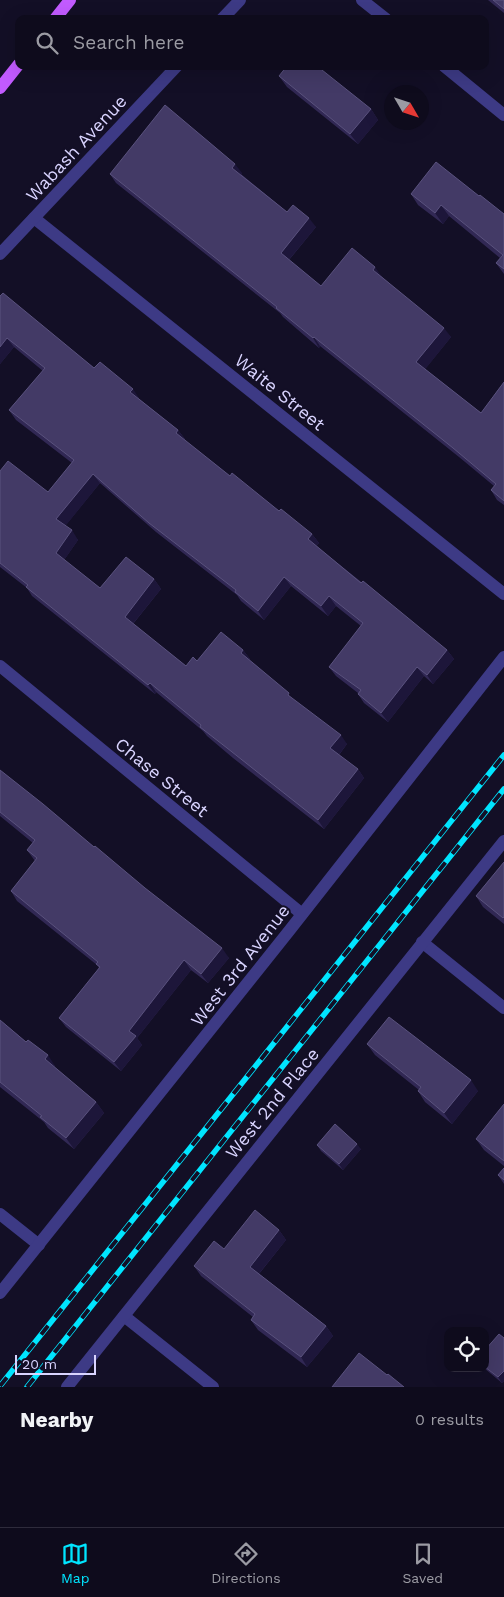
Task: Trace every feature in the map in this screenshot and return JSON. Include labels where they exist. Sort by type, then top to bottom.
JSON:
[{"type":"main road","points":[[58,15],[70,0]]},
{"type":"main road","points":[[0,88],[15,69]]},
{"type":"street","points":[[226,15],[240,0]]},
{"type":"street","points":[[362,0],[381,15]]},
{"type":"street","name":"Wabash Avenue","points":[[0,254],[174,70]]},
{"type":"street","points":[[449,70],[504,115]]},
{"type":"street","name":"Waite Street","points":[[34,218],[504,594]]},
{"type":"street","name":"West 3rd Avenue","points":[[0,1293],[504,657]]},
{"type":"street","name":"Chase Street","points":[[0,666],[302,914]]},
{"type":"street","name":"West 2nd Place","points":[[67,1387],[504,841]]},
{"type":"street","points":[[422,942],[504,1008]]},
{"type":"street","points":[[0,1214],[39,1245]]},
{"type":"street","points":[[124,1316],[213,1387]]},
{"type":"building","points":[[493,0],[504,0],[504,9]]},
{"type":"building","points":[[284,70],[322,70],[371,109],[350,134],[279,76]]},
{"type":"building","points":[[165,105],[235,164],[232,168],[287,212],[293,205],[309,218],[281,253],[321,286],[352,248],[375,267],[373,270],[444,328],[416,362],[481,413],[504,382],[504,501],[491,490],[496,484],[453,448],[110,174]]},
{"type":"building","points":[[436,162],[504,214],[504,269],[496,263],[503,255],[441,205],[435,213],[411,194]]},
{"type":"building","points":[[3,293],[94,368],[100,362],[133,389],[130,392],[178,430],[176,433],[230,476],[232,473],[279,511],[281,509],[312,534],[308,539],[361,583],[363,581],[447,650],[427,675],[417,667],[381,713],[358,694],[361,690],[329,667],[363,623],[329,596],[321,606],[284,577],[258,611],[235,592],[236,590],[149,523],[93,474],[56,519],[72,530],[56,553],[100,588],[126,557],[154,579],[125,617],[186,666],[193,657],[197,661],[221,632],[243,650],[241,653],[289,693],[288,695],[341,735],[330,748],[358,769],[318,820],[200,727],[201,725],[150,683],[148,685],[26,587],[28,585],[0,563],[0,471],[8,461],[48,492],[74,460],[9,410],[45,368],[7,338],[0,347],[0,296]]},
{"type":"building","points":[[0,770],[222,948],[201,974],[184,960],[129,1031],[136,1036],[114,1062],[59,1018],[100,967],[96,964],[98,962],[11,891],[37,858],[27,850],[35,840],[0,812]]},
{"type":"building","points":[[504,862],[504,917],[503,918],[476,896]]},
{"type":"building","points":[[389,1017],[471,1080],[444,1113],[418,1091],[421,1087],[367,1044]]},
{"type":"building","points":[[0,1020],[26,1042],[28,1040],[48,1055],[45,1059],[96,1102],[66,1138],[0,1082]]},
{"type":"building","points":[[504,1104],[504,1161],[476,1139]]},
{"type":"building","points":[[335,1124],[357,1144],[339,1164],[317,1145]]},
{"type":"building","points":[[504,1168],[504,1180],[498,1175]]},
{"type":"building","points":[[255,1210],[279,1230],[250,1267],[326,1326],[301,1357],[251,1320],[255,1314],[194,1266],[214,1241],[224,1249]]},
{"type":"building","points":[[499,1334],[504,1338],[504,1371],[498,1377],[489,1370],[489,1345]]},
{"type":"building","points":[[359,1353],[388,1374],[404,1387],[332,1387]]},
{"type":"railway","points":[[0,1386],[504,755]]},
{"type":"railway","points":[[27,1387],[504,789]]}]
